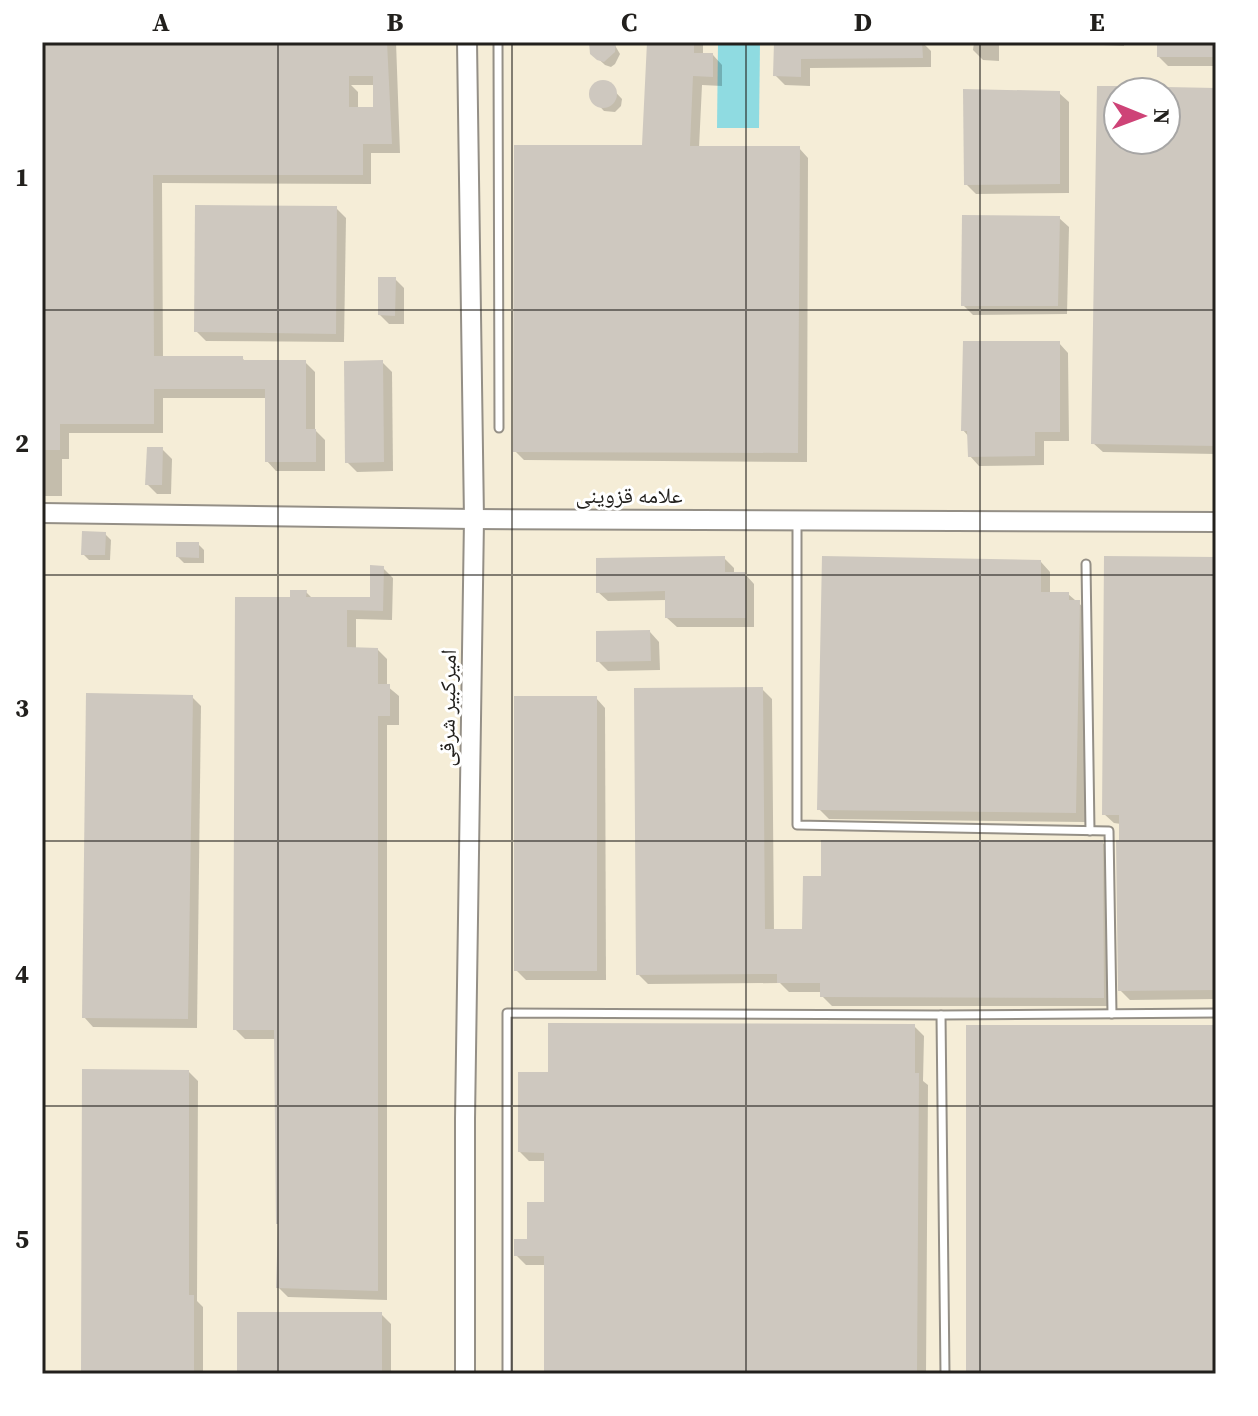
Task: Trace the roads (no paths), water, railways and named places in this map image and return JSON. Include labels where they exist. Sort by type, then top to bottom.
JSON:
[{"type":"street","name":"امیرکبیر شرقی","points":[[465,1374],[465,1119],[474,519],[467,42]]},
{"type":"street","name":"علامه قزوینی","points":[[42,513],[474,519],[1216,522]]},
{"type":"lane","points":[[498,42],[499,428]]},
{"type":"lane","points":[[797,520],[797,825],[1109,831],[1112,1014]]},
{"type":"lane","points":[[1086,564],[1090,831]]},
{"type":"lane","points":[[507,1374],[507,1013],[1216,1013]]},
{"type":"lane","points":[[941,1015],[945,1374]]},
{"type":"water","points":[[718,42],[760,42],[759,128],[717,128]]}]
